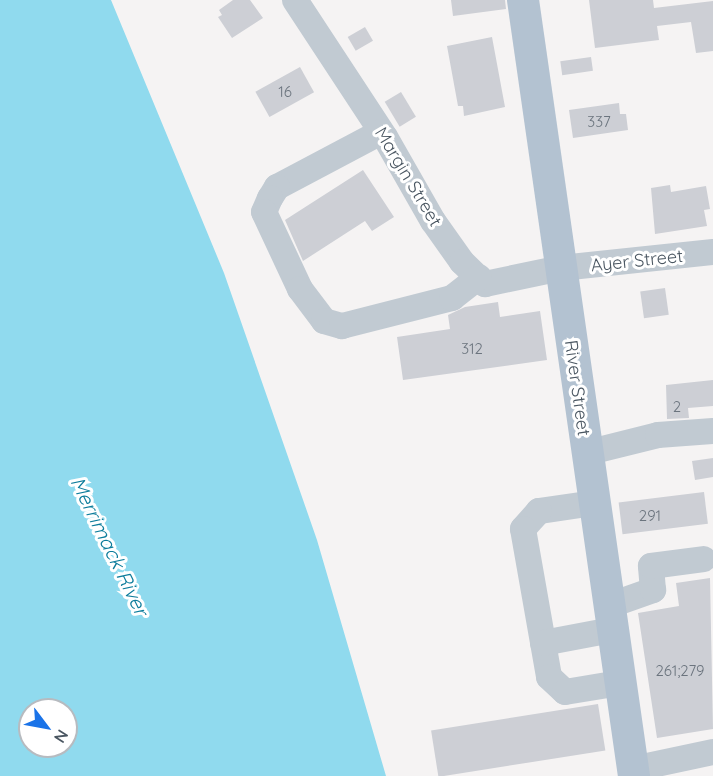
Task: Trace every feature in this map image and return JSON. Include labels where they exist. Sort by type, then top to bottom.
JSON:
[{"type":"main road","name":"River Street","points":[[523,0],[633,773]]},
{"type":"street","name":"Margin Street","points":[[295,0],[381,132],[433,221],[479,278]]},
{"type":"street","points":[[381,132],[277,187],[264,212],[300,289],[324,321],[342,326],[452,297],[479,278],[485,284],[561,268]]},
{"type":"street","name":"Ayer Street","points":[[561,268],[713,252]]},
{"type":"street","points":[[586,453],[658,435],[713,431]]},
{"type":"street","points":[[594,503],[539,511],[524,529],[549,677],[565,692],[620,683]]},
{"type":"street","points":[[543,644],[610,618],[646,596],[653,590],[651,566],[704,559]]},
{"type":"street","points":[[633,773],[713,753]]},
{"type":"water","name":"Merrimack River","points":[[0,0],[111,0],[224,273],[317,540],[386,776],[0,776]]},
{"type":"building","points":[[233,0],[250,0],[263,18],[232,38],[218,17],[222,15],[219,10]]},
{"type":"building","points":[[451,0],[505,0],[506,9],[453,16]]},
{"type":"building","points":[[589,0],[653,0],[654,8],[713,1],[713,51],[696,53],[691,22],[657,26],[659,40],[595,48]]},
{"type":"building","points":[[365,27],[373,41],[356,51],[348,37]]},
{"type":"building","points":[[492,37],[505,107],[464,116],[463,106],[458,106],[447,46]]},
{"type":"building","points":[[591,57],[593,71],[562,75],[560,61]]},
{"type":"building","points":[[300,67],[314,92],[269,117],[255,92]]},
{"type":"building","points":[[401,92],[416,117],[400,127],[385,102]]},
{"type":"building","points":[[619,103],[620,114],[626,114],[628,130],[573,138],[569,110]]},
{"type":"building","points":[[363,170],[394,217],[372,231],[365,221],[303,261],[285,220]]},
{"type":"building","points":[[670,185],[671,192],[706,186],[710,209],[704,210],[707,226],[655,234],[651,188]]},
{"type":"building","points":[[665,288],[669,315],[644,318],[640,291]]},
{"type":"building","points":[[498,302],[500,317],[540,311],[547,360],[403,380],[397,337],[450,329],[448,315],[465,307]]},
{"type":"building","points":[[713,380],[713,406],[688,408],[689,418],[667,419],[666,385]]},
{"type":"building","points":[[713,458],[713,477],[695,480],[692,461]]},
{"type":"building","points":[[704,492],[708,524],[623,534],[619,502]]},
{"type":"building","points":[[710,578],[713,729],[657,738],[638,613],[679,606],[676,583]]},
{"type":"building","points":[[598,704],[605,750],[438,776],[431,730]]}]
